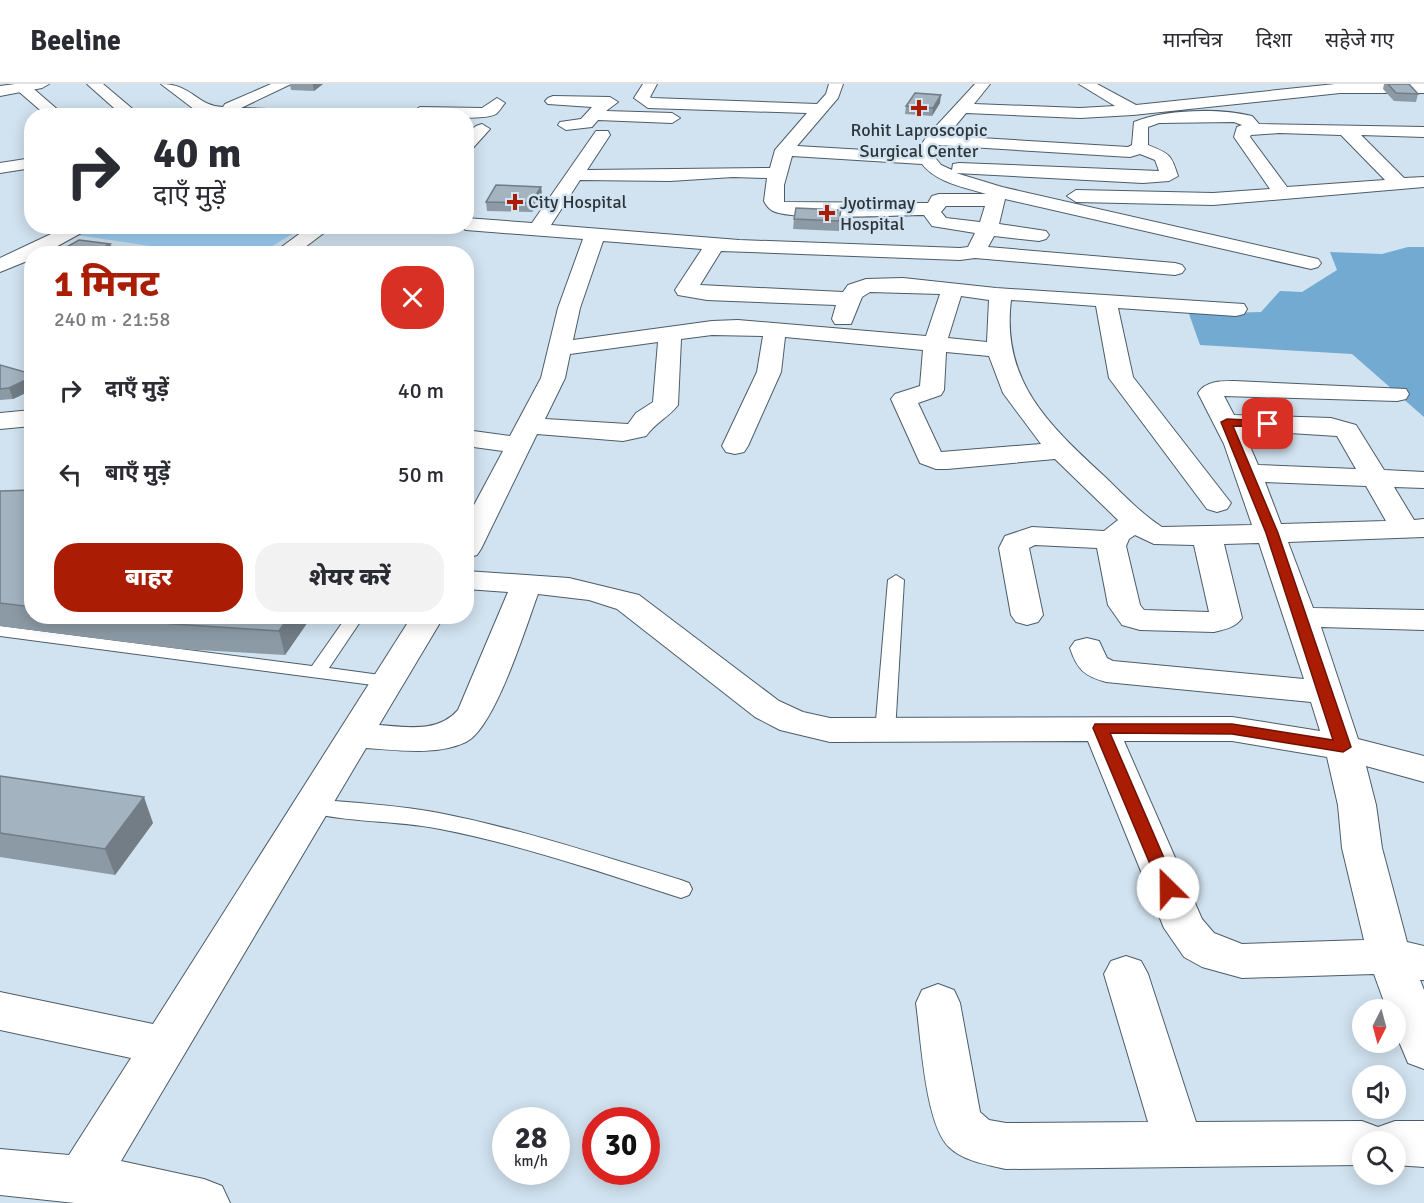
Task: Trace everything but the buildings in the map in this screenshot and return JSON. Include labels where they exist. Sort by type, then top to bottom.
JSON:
[{"type":"street","points":[[0,91],[42,84]]},
{"type":"street","points":[[94,84],[123,108]]},
{"type":"street","points":[[168,84],[203,108]]},
{"type":"street","points":[[243,84],[262,96]]},
{"type":"street","points":[[229,108],[262,96],[284,84]]},
{"type":"street","points":[[648,103],[642,98],[650,84]]},
{"type":"street","points":[[836,84],[833,95],[795,134],[784,150],[776,173],[772,201],[782,209],[929,209],[936,208],[939,200],[997,196]]},
{"type":"street","points":[[983,84],[933,140],[924,155],[929,163],[955,179],[997,196],[1044,204],[1311,263]]},
{"type":"street","points":[[1086,84],[1133,110]]},
{"type":"street","points":[[962,108],[1080,113],[1133,110],[1338,86],[1424,88]]},
{"type":"street","points":[[22,87],[47,108]]},
{"type":"street","points":[[1105,95],[1137,91]]},
{"type":"street","points":[[1279,94],[1341,130],[1400,184]]},
{"type":"street","points":[[553,101],[600,109],[708,119],[717,115],[720,105]]},
{"type":"street","points":[[474,112],[490,111],[498,103]]},
{"type":"street","points":[[566,125],[586,124],[600,109],[648,103],[821,109]]},
{"type":"street","points":[[1140,148],[1140,125],[1156,118],[1234,117],[1246,119],[1253,128]]},
{"type":"street","points":[[1282,193],[1240,133],[1243,130],[1253,128],[1424,132]]},
{"type":"street","points":[[474,137],[482,129]]},
{"type":"street","points":[[538,229],[602,135]]},
{"type":"street","points":[[784,150],[1143,178],[1168,176],[1163,157],[1140,148],[1121,152],[933,140]]},
{"type":"street","points":[[2,168],[24,164]]},
{"type":"street","points":[[2,168],[24,176]]},
{"type":"street","points":[[574,175],[662,176],[733,172],[776,173]]},
{"type":"street","points":[[1044,204],[1074,196],[1189,200],[1424,182]]},
{"type":"street","points":[[975,252],[988,229],[997,196]]},
{"type":"street","points":[[1036,294],[1036,258],[1044,204]]},
{"type":"street","points":[[929,209],[939,222],[1039,235]]},
{"type":"street","points":[[474,225],[715,244],[945,254],[975,252],[1175,269]]},
{"type":"street","points":[[42,246],[68,234]]},
{"type":"street","points":[[294,246],[312,234]]},
{"type":"street","points":[[474,542],[553,378],[576,286],[595,235]]},
{"type":"street","points":[[715,244],[686,290],[707,293],[850,299]]},
{"type":"street","points":[[0,266],[24,255]]},
{"type":"street","points":[[837,334],[850,299],[856,290],[865,286],[900,284],[1000,295],[1007,292],[1236,309]]},
{"type":"street","points":[[952,289],[935,343],[932,390],[906,396],[904,401],[932,459],[947,461],[1060,450]]},
{"type":"street","points":[[1000,295],[997,350],[1023,404],[1124,530]]},
{"type":"street","points":[[1106,301],[1121,378],[1217,503]]},
{"type":"street","points":[[559,349],[712,328],[776,329],[997,350]]},
{"type":"street","points":[[735,446],[769,372],[776,329]]},
{"type":"street","points":[[474,438],[635,432],[645,418],[664,405],[670,334]]},
{"type":"street","points":[[1397,393],[1212,390],[1212,397],[1227,422],[1249,473],[1301,617],[1343,747],[1357,805],[1362,848],[1407,960],[1424,1049]]},
{"type":"street","points":[[1227,422],[1340,428],[1352,435],[1377,479],[1415,529]]},
{"type":"street","points":[[1249,473],[1424,480]]},
{"type":"street","points":[[1028,615],[1014,548],[1016,542],[1023,537],[1124,530],[1154,535],[1207,536],[1415,529]]},
{"type":"street","points":[[1124,530],[1111,546],[1124,605],[1133,618],[1148,621],[1222,621],[1227,614],[1207,536]]},
{"type":"street","points":[[474,559],[526,585],[607,593],[628,602],[767,709],[793,722],[830,730],[885,732],[1100,728],[1232,729],[1343,747],[1424,769]]},
{"type":"street","points":[[355,736],[450,735],[464,727],[474,714],[526,585]]},
{"type":"street","points":[[1301,617],[1424,620]]},
{"type":"street","points":[[82,1180],[423,624]]},
{"type":"street","points":[[1087,648],[1092,664],[1106,671],[1325,692]]},
{"type":"street","points":[[1100,728],[1185,928],[1199,945],[1217,955],[1242,961],[1407,960]]},
{"type":"street","points":[[1126,974],[1179,1145]]},
{"type":"street","points":[[938,1003],[957,1119],[966,1134],[1005,1146],[1352,1143]]},
{"type":"street","points":[[0,1011],[164,1046]]},
{"type":"street","points":[[1406,1143],[1424,1144]]},
{"type":"street","points":[[0,1172],[111,1183],[204,1203]]},
{"type":"lane","points":[[885,732],[896,580]]},
{"type":"lane","points":[[317,672],[350,624]]},
{"type":"lane","points":[[0,631],[388,681]]},
{"type":"lane","points":[[312,806],[436,821],[479,830],[552,849],[681,889]]},
{"type":"shaded area","points":[[292,234],[272,246],[151,246],[76,235]]},
{"type":"shaded area","points":[[1408,247],[1424,247],[1424,417],[1352,354],[1200,345],[1189,314],[1261,312],[1280,291],[1302,292],[1337,270],[1330,252],[1382,254]]},
{"type":"place","name":"Rohit Laproscopic Surgical Center","points":[[919,108]]},
{"type":"place","name":"City Hospital","points":[[515,202]]},
{"type":"place","name":"Jyotirmay Hospital","points":[[827,213]]},
{"type":"route","points":[[1168,888],[1100,728],[1232,729],[1281,735],[1343,747],[1272,533],[1238,444],[1227,422],[1268,424]]}]
